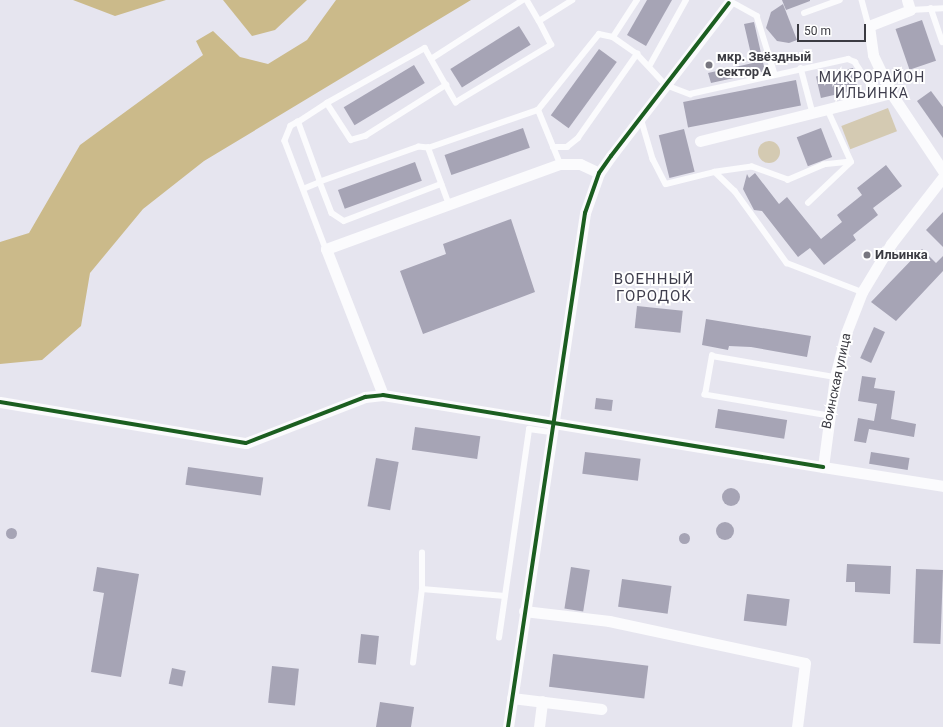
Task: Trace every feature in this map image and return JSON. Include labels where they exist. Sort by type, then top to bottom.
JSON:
[{"type":"street","points":[[508,727],[524,611],[585,213],[599,173],[730,1]]},
{"type":"street","points":[[908,5],[870,26],[873,55],[891,93],[943,171]]},
{"type":"street","points":[[700,141],[891,93]]},
{"type":"street","points":[[383,395],[326,249],[560,164],[580,164],[599,173]]},
{"type":"street","name":"Воинская улица","points":[[822,467],[835,377],[846,333],[862,292],[891,244],[943,177]]},
{"type":"street","points":[[0,402],[246,443],[365,397],[383,395],[552,428],[943,486]]},
{"type":"street","points":[[524,611],[609,621],[805,663],[797,727]]},
{"type":"street","points":[[512,698],[600,709]]},
{"type":"street","points":[[539,727],[542,701]]},
{"type":"lane","points":[[431,59],[523,0]]},
{"type":"lane","points":[[326,249],[285,141],[291,126],[328,103],[425,48],[456,102],[551,45],[527,0]]},
{"type":"lane","points":[[539,21],[572,0]]},
{"type":"lane","points":[[613,37],[637,0]]},
{"type":"lane","points":[[650,65],[686,0]]},
{"type":"lane","points":[[804,13],[840,0]]},
{"type":"lane","points":[[862,0],[870,26]]},
{"type":"lane","points":[[730,1],[757,16],[775,74]]},
{"type":"lane","points":[[908,5],[943,8]]},
{"type":"lane","points":[[931,8],[943,42]]},
{"type":"lane","points":[[303,188],[419,147],[428,148],[538,110],[599,34],[613,37],[637,54],[650,65],[666,85],[690,94],[801,68],[848,59],[855,62],[870,85],[891,93]]},
{"type":"lane","points":[[553,147],[567,147],[578,138],[637,54]]},
{"type":"lane","points":[[801,68],[813,113]]},
{"type":"lane","points":[[328,103],[351,140],[365,136],[446,85]]},
{"type":"lane","points":[[538,110],[560,164]]},
{"type":"lane","points":[[827,110],[851,162]]},
{"type":"lane","points":[[641,118],[653,159],[666,184],[715,172],[752,167],[788,180],[824,165],[851,162]]},
{"type":"lane","points":[[298,122],[332,213],[344,221],[441,184]]},
{"type":"lane","points":[[428,148],[449,205]]},
{"type":"lane","points":[[808,203],[851,162]]},
{"type":"lane","points":[[715,172],[735,191],[787,263],[862,292]]},
{"type":"lane","points":[[829,416],[705,395],[712,356],[835,377]]},
{"type":"lane","points":[[499,638],[529,429],[552,428]]},
{"type":"lane","points":[[413,663],[422,589],[422,554]]},
{"type":"lane","points":[[422,589],[505,596]]},
{"type":"shaded area","points":[[73,0],[166,0],[115,16]]},
{"type":"shaded area","points":[[223,0],[307,0],[275,30],[252,36]]},
{"type":"shaded area","points":[[336,0],[471,0],[204,161],[143,209],[90,273],[81,326],[42,360],[0,364],[0,242],[29,233],[80,145],[203,55],[196,41],[213,31],[240,57],[268,64],[307,40]]},
{"type":"shaded area","points":[[888,108],[897,131],[850,149],[841,126]]},
{"type":"shaded area","points":[[769,141],[777,144],[780,152],[777,160],[769,163],[761,160],[758,152],[761,144]]},
{"type":"building","points":[[647,0],[672,0],[646,46],[627,35]]},
{"type":"building","points":[[782,0],[810,0],[810,1],[786,10]]},
{"type":"building","points":[[783,4],[797,40],[789,43],[777,41],[766,28],[771,12]]},
{"type":"building","points":[[922,20],[936,61],[910,70],[896,29]]},
{"type":"building","points":[[754,22],[765,71],[711,83],[708,73],[753,63],[744,24]]},
{"type":"building","points":[[519,26],[531,45],[462,88],[450,69]]},
{"type":"building","points":[[599,49],[617,62],[569,128],[551,115]]},
{"type":"building","points":[[414,65],[425,83],[355,125],[344,107]]},
{"type":"building","points":[[853,68],[858,89],[821,98],[816,77]]},
{"type":"building","points":[[796,80],[801,106],[688,127],[683,102]]},
{"type":"building","points":[[931,91],[943,107],[943,138],[917,101]]},
{"type":"building","points":[[523,128],[530,148],[451,175],[445,155]]},
{"type":"building","points":[[821,128],[832,157],[808,166],[797,137]]},
{"type":"building","points":[[684,129],[695,172],[669,178],[659,135]]},
{"type":"building","points":[[415,162],[422,181],[345,209],[338,190]]},
{"type":"building","points":[[886,165],[902,186],[873,208],[878,215],[853,235],[856,240],[824,265],[810,248],[798,257],[762,211],[754,210],[743,189],[747,174],[749,178],[755,173],[779,204],[787,197],[821,239],[842,222],[837,215],[862,195],[857,188]]},
{"type":"building","points":[[943,212],[943,247],[926,230]]},
{"type":"building","points":[[511,219],[535,292],[423,334],[400,271],[446,254],[443,244]]},
{"type":"building","points":[[922,249],[936,263],[943,256],[943,271],[896,321],[871,302]]},
{"type":"building","points":[[637,306],[683,311],[680,333],[635,328]]},
{"type":"building","points":[[706,319],[811,336],[807,357],[751,347],[729,346],[728,350],[702,345]]},
{"type":"building","points":[[874,327],[885,332],[871,363],[860,358]]},
{"type":"building","points":[[862,376],[876,378],[874,388],[895,391],[891,419],[916,424],[914,437],[869,429],[866,443],[854,441],[858,418],[874,421],[877,404],[858,401]]},
{"type":"building","points":[[596,398],[613,400],[612,411],[595,409]]},
{"type":"building","points":[[718,409],[787,420],[784,439],[715,428]]},
{"type":"building","points":[[415,427],[480,436],[477,459],[412,450]]},
{"type":"building","points":[[585,452],[641,459],[638,481],[582,474]]},
{"type":"building","points":[[871,452],[910,458],[908,470],[869,464]]},
{"type":"building","points":[[376,458],[399,462],[390,510],[367,506]]},
{"type":"building","points":[[188,467],[263,478],[261,495],[185,485]]},
{"type":"building","points":[[731,488],[737,491],[740,497],[737,503],[731,506],[725,503],[722,497],[725,491]]},
{"type":"building","points":[[725,522],[731,525],[734,531],[731,537],[725,540],[719,537],[716,531],[719,525]]},
{"type":"building","points":[[9,528],[13,528],[15,529],[15,537],[9,538],[6,535],[6,531]]},
{"type":"building","points":[[684,532],[688,534],[690,538],[688,542],[684,544],[680,542],[678,538],[680,534]]},
{"type":"building","points":[[847,564],[891,566],[890,594],[855,592],[855,582],[846,582]]},
{"type":"building","points":[[97,567],[139,574],[121,677],[91,672],[104,593],[93,591]]},
{"type":"building","points":[[571,567],[590,570],[583,611],[564,608]]},
{"type":"building","points":[[916,569],[943,570],[940,644],[913,643]]},
{"type":"building","points":[[622,579],[672,586],[668,614],[618,607]]},
{"type":"building","points":[[747,594],[790,599],[786,626],[744,621]]},
{"type":"building","points":[[361,634],[379,636],[376,665],[358,663]]},
{"type":"building","points":[[553,654],[648,666],[644,698],[549,687]]},
{"type":"building","points":[[272,666],[299,669],[295,706],[268,703]]},
{"type":"building","points":[[172,668],[186,671],[182,687],[169,684]]},
{"type":"building","points":[[380,702],[414,707],[411,727],[376,727]]},
{"type":"cycle path","points":[[508,727],[585,213],[599,173],[729,3]]},
{"type":"cycle path","points":[[0,402],[246,443],[365,397],[383,395],[823,467]]},
{"type":"place","name":"мкр. Звёздный сектор А","points":[[709,65]]},
{"type":"place","name":"Ильинка","points":[[867,255]]},
{"type":"district","name":"МИКРОРАЙОН ИЛЬИНКА","points":[[872,86]]},
{"type":"district","name":"ВОЕННЫЙ ГОРОДОК","points":[[654,288]]}]
